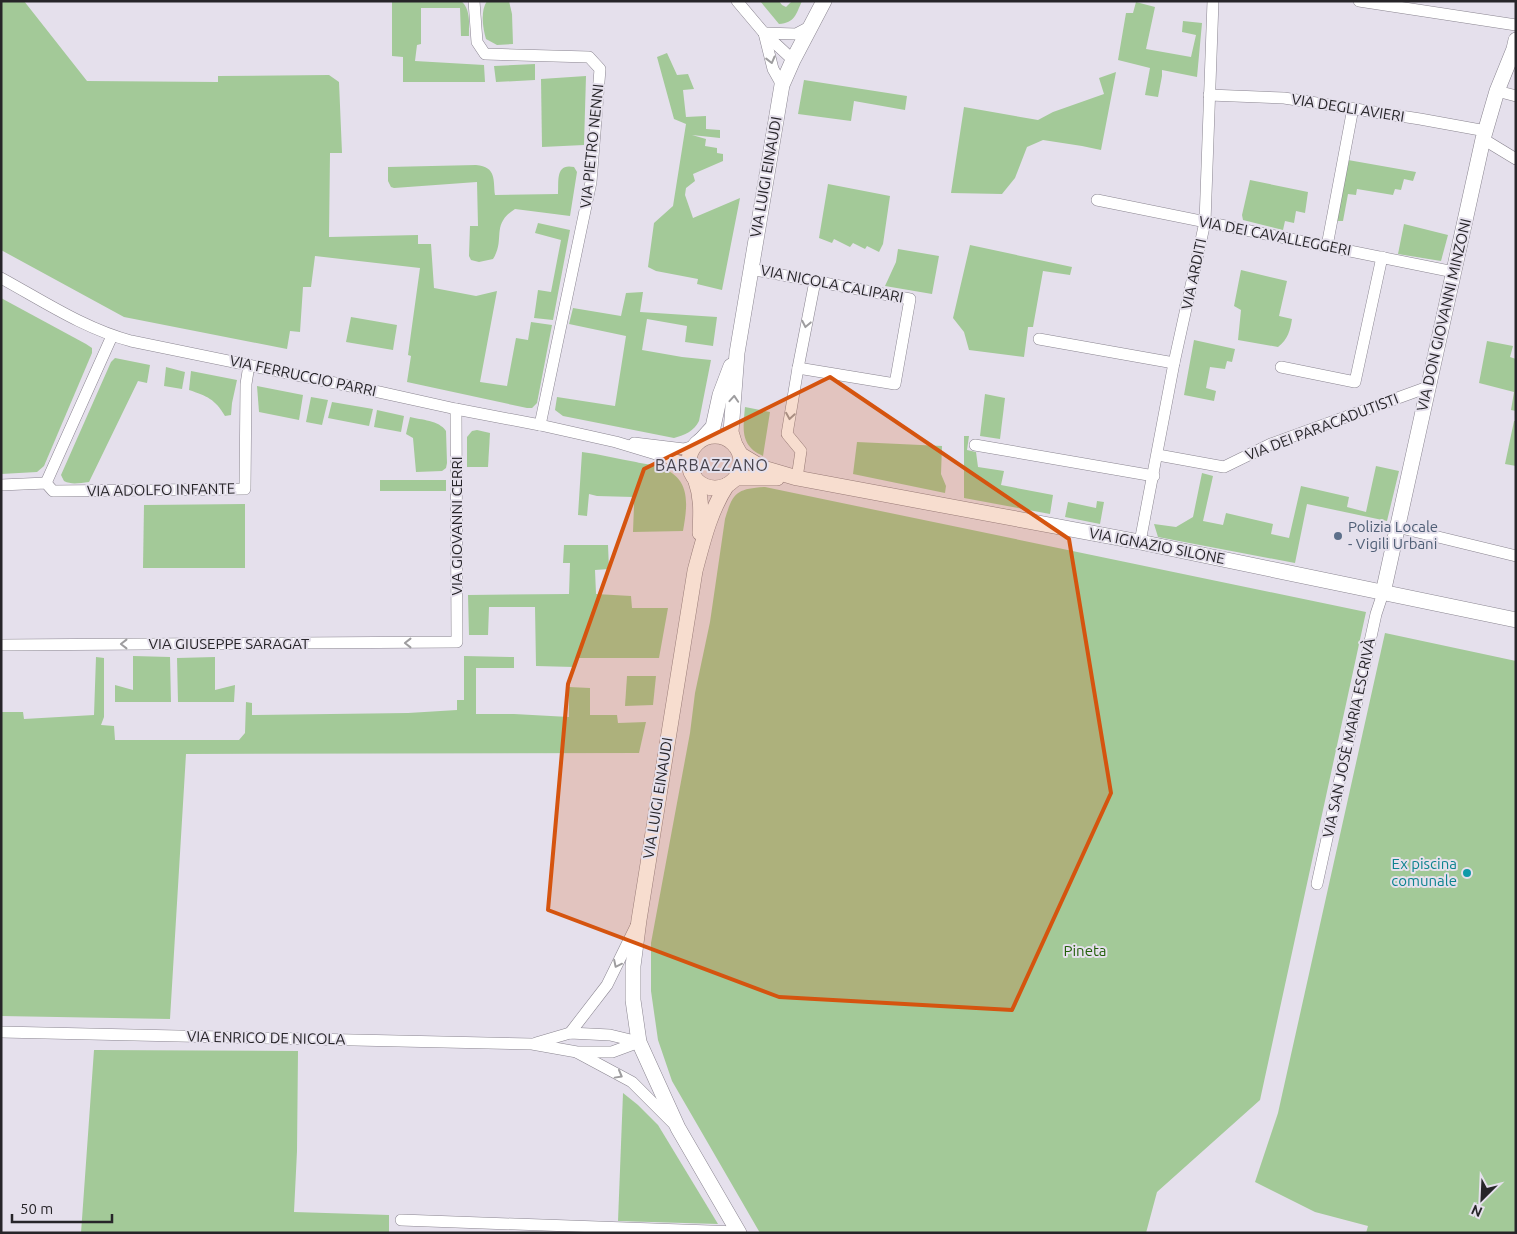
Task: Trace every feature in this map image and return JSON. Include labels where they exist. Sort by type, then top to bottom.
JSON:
[{"type":"street","name":"VIA PIETRO NENNI","points":[[474,1],[476,42],[485,54],[589,57],[600,69],[591,182],[540,425]]},
{"type":"street","points":[[738,1],[764,33],[793,60]]},
{"type":"street","name":"VIA ARDITI","points":[[1140,542],[1174,363],[1205,222],[1213,1]]},
{"type":"street","points":[[1359,1],[1516,25]]},
{"type":"street","name":"VIA LUIGI EINAUDI","points":[[738,450],[731,432],[736,352],[782,85],[793,60],[824,4]]},
{"type":"street","points":[[764,33],[796,34],[811,26]]},
{"type":"street","points":[[764,33],[773,69],[782,85]]},
{"type":"street","name":"VIA DON GIOVANNI MINZONI","points":[[1383,593],[1485,135],[1497,91],[1515,46]]},
{"type":"street","points":[[1497,91],[1516,96]]},
{"type":"street","name":"VIA DEGLI AVIERI","points":[[1209,95],[1284,98],[1420,119],[1485,135]]},
{"type":"street","points":[[1327,246],[1353,108]]},
{"type":"street","points":[[1485,135],[1516,159]]},
{"type":"street","name":"VIA DEI CAVALLEGGERI","points":[[1097,200],[1454,272]]},
{"type":"street","points":[[1282,367],[1355,382],[1382,257]]},
{"type":"street","name":"VIA NICOLA CALIPARI","points":[[750,269],[910,299],[894,384],[798,368]]},
{"type":"street","name":"VIA FERRUCCIO PARRI","points":[[1,278],[91,327],[131,342],[616,442],[679,461],[692,473]]},
{"type":"street","points":[[797,478],[801,451],[787,434],[815,281]]},
{"type":"street","points":[[46,483],[112,336]]},
{"type":"street","points":[[1040,339],[1174,363]]},
{"type":"street","name":"VIA LUIGI EINAUDI","points":[[699,442],[713,427],[720,395],[736,352]]},
{"type":"street","name":"VIA ADOLFO INFANTE","points":[[1,485],[46,483],[54,491],[245,489],[246,384],[249,365]]},
{"type":"street","name":"VIA DEI PARACADUTISTI","points":[[1158,455],[1224,467],[1271,444],[1428,387]]},
{"type":"street","name":"VIA GIOVANNI CERRI","points":[[456,409],[457,642]]},
{"type":"street","points":[[712,436],[720,436],[729,439],[738,450],[741,463],[740,471],[732,481],[719,488],[702,484],[692,473],[689,460],[691,453],[699,442],[712,436]]},
{"type":"street","name":"VIA FERRUCCIO PARRI","points":[[616,442],[684,449],[699,442]]},
{"type":"street","points":[[975,445],[1154,476]]},
{"type":"street","name":"VIA IGNAZIO SILONE","points":[[738,450],[763,468],[797,478],[1140,542],[1516,620]]},
{"type":"street","name":"VIA LUIGI EINAUDI","points":[[692,473],[700,492],[702,504],[700,554]]},
{"type":"street","name":"VIA IGNAZIO SILONE","points":[[732,481],[797,478]]},
{"type":"street","name":"VIA LUIGI EINAUDI","points":[[732,481],[719,499],[708,525],[695,570],[638,920],[633,966],[633,1000],[639,1042],[678,1128],[739,1232]]},
{"type":"street","points":[[1397,527],[1516,556]]},
{"type":"street","name":"VIA SAN JOSÈ MARIA ESCRIVÀ","points":[[1317,884],[1376,614],[1383,593]]},
{"type":"street","name":"VIA GIUSEPPE SARAGAT","points":[[1,645],[457,642]]},
{"type":"street","points":[[570,1033],[607,985],[638,920]]},
{"type":"street","name":"VIA ENRICO DE NICOLA","points":[[1,1032],[532,1044]]},
{"type":"street","points":[[532,1044],[570,1033],[610,1035],[639,1042]]},
{"type":"street","points":[[532,1044],[577,1052],[612,1052],[639,1042]]},
{"type":"street","points":[[577,1052],[632,1082],[678,1128]]},
{"type":"street","points":[[401,1220],[739,1232]]},
{"type":"highlighted area","points":[[830,377],[1069,539],[1111,793],[1012,1010],[779,997],[548,910],[568,684],[644,469]]},
{"type":"green space","points":[[1,1],[24,1],[87,81],[218,82],[218,76],[329,75],[339,82],[342,153],[330,153],[329,237],[418,235],[418,244],[431,244],[434,288],[476,296],[497,291],[480,382],[507,386],[516,338],[528,340],[531,322],[552,325],[537,403],[532,408],[527,408],[407,382],[411,356],[408,355],[420,268],[315,256],[311,287],[303,287],[300,332],[290,331],[287,349],[124,317],[1,250]]},
{"type":"green space","points":[[392,1],[461,1],[468,13],[469,36],[461,36],[460,8],[421,8],[421,44],[417,45],[415,61],[484,65],[485,82],[403,82],[403,57],[392,56]]},
{"type":"green space","points":[[487,1],[509,1],[512,14],[513,44],[497,45],[486,39],[483,25],[483,10]]},
{"type":"green space","points":[[760,1],[779,1],[786,7],[792,1],[802,1],[792,20],[779,24]]},
{"type":"green space","points":[[1136,2],[1155,7],[1146,49],[1191,57],[1196,35],[1182,32],[1183,21],[1202,23],[1197,77],[1162,70],[1158,97],[1145,95],[1150,68],[1118,60],[1126,13],[1133,13]]},
{"type":"green space","points":[[667,53],[677,75],[688,74],[694,89],[683,90],[686,117],[706,116],[706,129],[720,130],[720,138],[692,135],[706,139],[705,146],[717,148],[717,153],[723,154],[723,161],[693,174],[695,181],[686,188],[685,195],[693,218],[740,198],[722,290],[697,284],[698,279],[656,271],[648,267],[654,223],[673,206],[686,124],[674,119],[657,57]]},
{"type":"green space","points":[[535,64],[535,80],[496,82],[494,66]]},
{"type":"green space","points":[[1116,72],[1101,150],[1043,140],[1027,147],[1015,178],[1002,194],[951,193],[964,107],[1038,120],[1053,112],[1104,94],[1099,78]]},
{"type":"green space","points":[[586,76],[584,145],[542,147],[541,79]]},
{"type":"green space","points":[[804,80],[907,96],[905,110],[854,101],[851,121],[798,114]]},
{"type":"green space","points":[[1348,160],[1416,172],[1413,181],[1404,179],[1401,190],[1395,189],[1393,195],[1357,189],[1356,195],[1348,194],[1343,221],[1335,221]]},
{"type":"green space","points":[[476,165],[488,168],[491,171],[494,179],[495,195],[558,194],[558,179],[561,170],[568,166],[574,167],[577,172],[570,216],[515,209],[507,215],[500,227],[497,252],[493,259],[479,262],[471,260],[469,256],[470,226],[478,226],[477,182],[394,188],[391,187],[388,181],[388,167]]},
{"type":"green space","points":[[1250,180],[1308,192],[1305,213],[1296,211],[1294,223],[1285,221],[1283,230],[1243,220],[1242,215]]},
{"type":"green space","points":[[828,184],[890,196],[883,244],[879,252],[867,246],[865,249],[853,243],[850,247],[834,239],[832,243],[819,238]]},
{"type":"green space","points":[[538,223],[570,230],[553,320],[534,318],[538,290],[551,292],[561,240],[535,233]]},
{"type":"green space","points":[[1404,224],[1448,235],[1441,261],[1398,254]]},
{"type":"green space","points":[[970,245],[1072,267],[1070,275],[1043,271],[1033,327],[1028,327],[1024,357],[969,350],[964,332],[953,318]]},
{"type":"green space","points":[[898,249],[939,256],[932,294],[885,286],[896,262]]},
{"type":"green space","points":[[1241,270],[1287,281],[1279,316],[1292,319],[1288,334],[1278,347],[1238,340],[1241,310],[1234,306]]},
{"type":"green space","points":[[643,292],[640,312],[717,317],[713,346],[685,342],[687,326],[647,319],[642,350],[711,360],[699,421],[689,432],[674,438],[563,416],[555,410],[557,397],[615,406],[626,336],[569,324],[573,308],[621,316],[626,293]]},
{"type":"green space","points":[[1,298],[92,348],[92,353],[44,466],[37,472],[1,474]]},
{"type":"green space","points":[[351,317],[397,325],[393,350],[346,342]]},
{"type":"green space","points":[[1194,340],[1235,349],[1232,362],[1227,361],[1225,369],[1210,367],[1206,388],[1216,391],[1214,401],[1184,395]]},
{"type":"green space","points":[[1487,341],[1513,346],[1510,357],[1516,359],[1516,411],[1511,410],[1514,392],[1479,383]]},
{"type":"green space","points":[[115,358],[150,365],[147,383],[138,381],[89,482],[76,483],[64,481],[61,475],[111,362]]},
{"type":"green space","points":[[166,367],[185,372],[182,389],[164,386]]},
{"type":"green space","points":[[191,371],[237,380],[231,415],[225,416],[210,399],[189,390]]},
{"type":"green space","points":[[257,386],[303,395],[299,420],[259,412]]},
{"type":"green space","points":[[985,394],[1005,398],[1000,439],[980,436]]},
{"type":"green space","points":[[311,397],[328,400],[322,425],[306,422]]},
{"type":"green space","points":[[332,402],[373,409],[369,426],[328,418]]},
{"type":"green space","points":[[745,407],[770,412],[763,456],[750,447],[747,442],[744,430]]},
{"type":"green space","points":[[377,410],[404,416],[401,432],[374,427]]},
{"type":"green space","points":[[410,417],[430,421],[443,427],[446,431],[447,463],[446,468],[442,471],[416,472],[413,438],[406,434]]},
{"type":"green space","points":[[1514,421],[1516,421],[1516,466],[1505,464]]},
{"type":"green space","points":[[477,430],[490,433],[488,467],[467,467],[467,437],[472,431]]},
{"type":"green space","points":[[964,436],[969,436],[967,450],[976,452],[978,467],[1004,471],[1001,485],[1053,495],[1050,514],[964,498]]},
{"type":"green space","points":[[857,442],[942,446],[941,474],[946,486],[945,493],[853,474]]},
{"type":"green space","points":[[582,452],[653,465],[669,471],[677,477],[685,492],[686,501],[683,531],[633,532],[633,497],[589,494],[587,516],[578,515]]},
{"type":"green space","points":[[1376,466],[1399,471],[1387,521],[1307,504],[1295,563],[1158,537],[1154,524],[1176,527],[1193,517],[1202,473],[1213,476],[1203,521],[1223,525],[1226,513],[1273,524],[1271,534],[1289,538],[1301,486],[1349,497],[1347,507],[1366,512]]},
{"type":"green space","points":[[380,480],[446,480],[446,491],[380,491]]},
{"type":"green space","name":"Pineta","points":[[765,487],[1366,612],[1260,1100],[1157,1192],[1146,1233],[760,1233],[672,1081],[658,1040],[651,991],[651,943],[690,733],[695,693],[710,622],[725,519],[731,503],[738,494],[748,489]]},
{"type":"green space","points":[[1097,501],[1104,502],[1100,524],[1065,517],[1068,502],[1096,508]]},
{"type":"green space","points":[[245,504],[245,568],[143,568],[144,505]]},
{"type":"green space","points":[[564,545],[608,545],[609,569],[595,570],[596,594],[631,596],[632,608],[668,608],[659,658],[575,658],[574,667],[536,666],[535,607],[489,607],[488,635],[469,635],[468,595],[569,594],[570,563],[563,563]]},
{"type":"green space","points":[[1385,633],[1516,661],[1516,1233],[1366,1233],[1368,1226],[1315,1212],[1255,1182],[1278,1113]]},
{"type":"green space","points":[[133,656],[170,657],[171,702],[115,702],[115,685],[133,690]]},
{"type":"green space","points":[[464,656],[514,657],[514,668],[476,668],[476,714],[569,717],[569,687],[590,688],[590,715],[617,715],[618,723],[646,722],[639,753],[186,754],[170,1019],[1,1016],[1,712],[23,712],[24,719],[94,715],[96,657],[104,658],[104,717],[101,725],[114,726],[115,740],[239,740],[245,733],[246,702],[252,703],[252,715],[408,713],[457,710],[457,700],[464,700]]},
{"type":"green space","points":[[215,657],[215,690],[235,685],[234,702],[178,702],[177,658]]},
{"type":"green space","points":[[627,676],[656,676],[653,705],[625,706]]},
{"type":"green space","points":[[94,1050],[298,1051],[294,1212],[389,1215],[389,1233],[81,1233]]},
{"type":"green space","points":[[623,1093],[658,1125],[718,1224],[618,1221]]},
{"type":"place","name":"Polizia Locale - Vigili Urbani","points":[[1338,536]]},
{"type":"place","name":"Ex piscina comunale","points":[[1467,873]]},
{"type":"district","name":"BARBAZZANO","points":[[712,465]]}]
